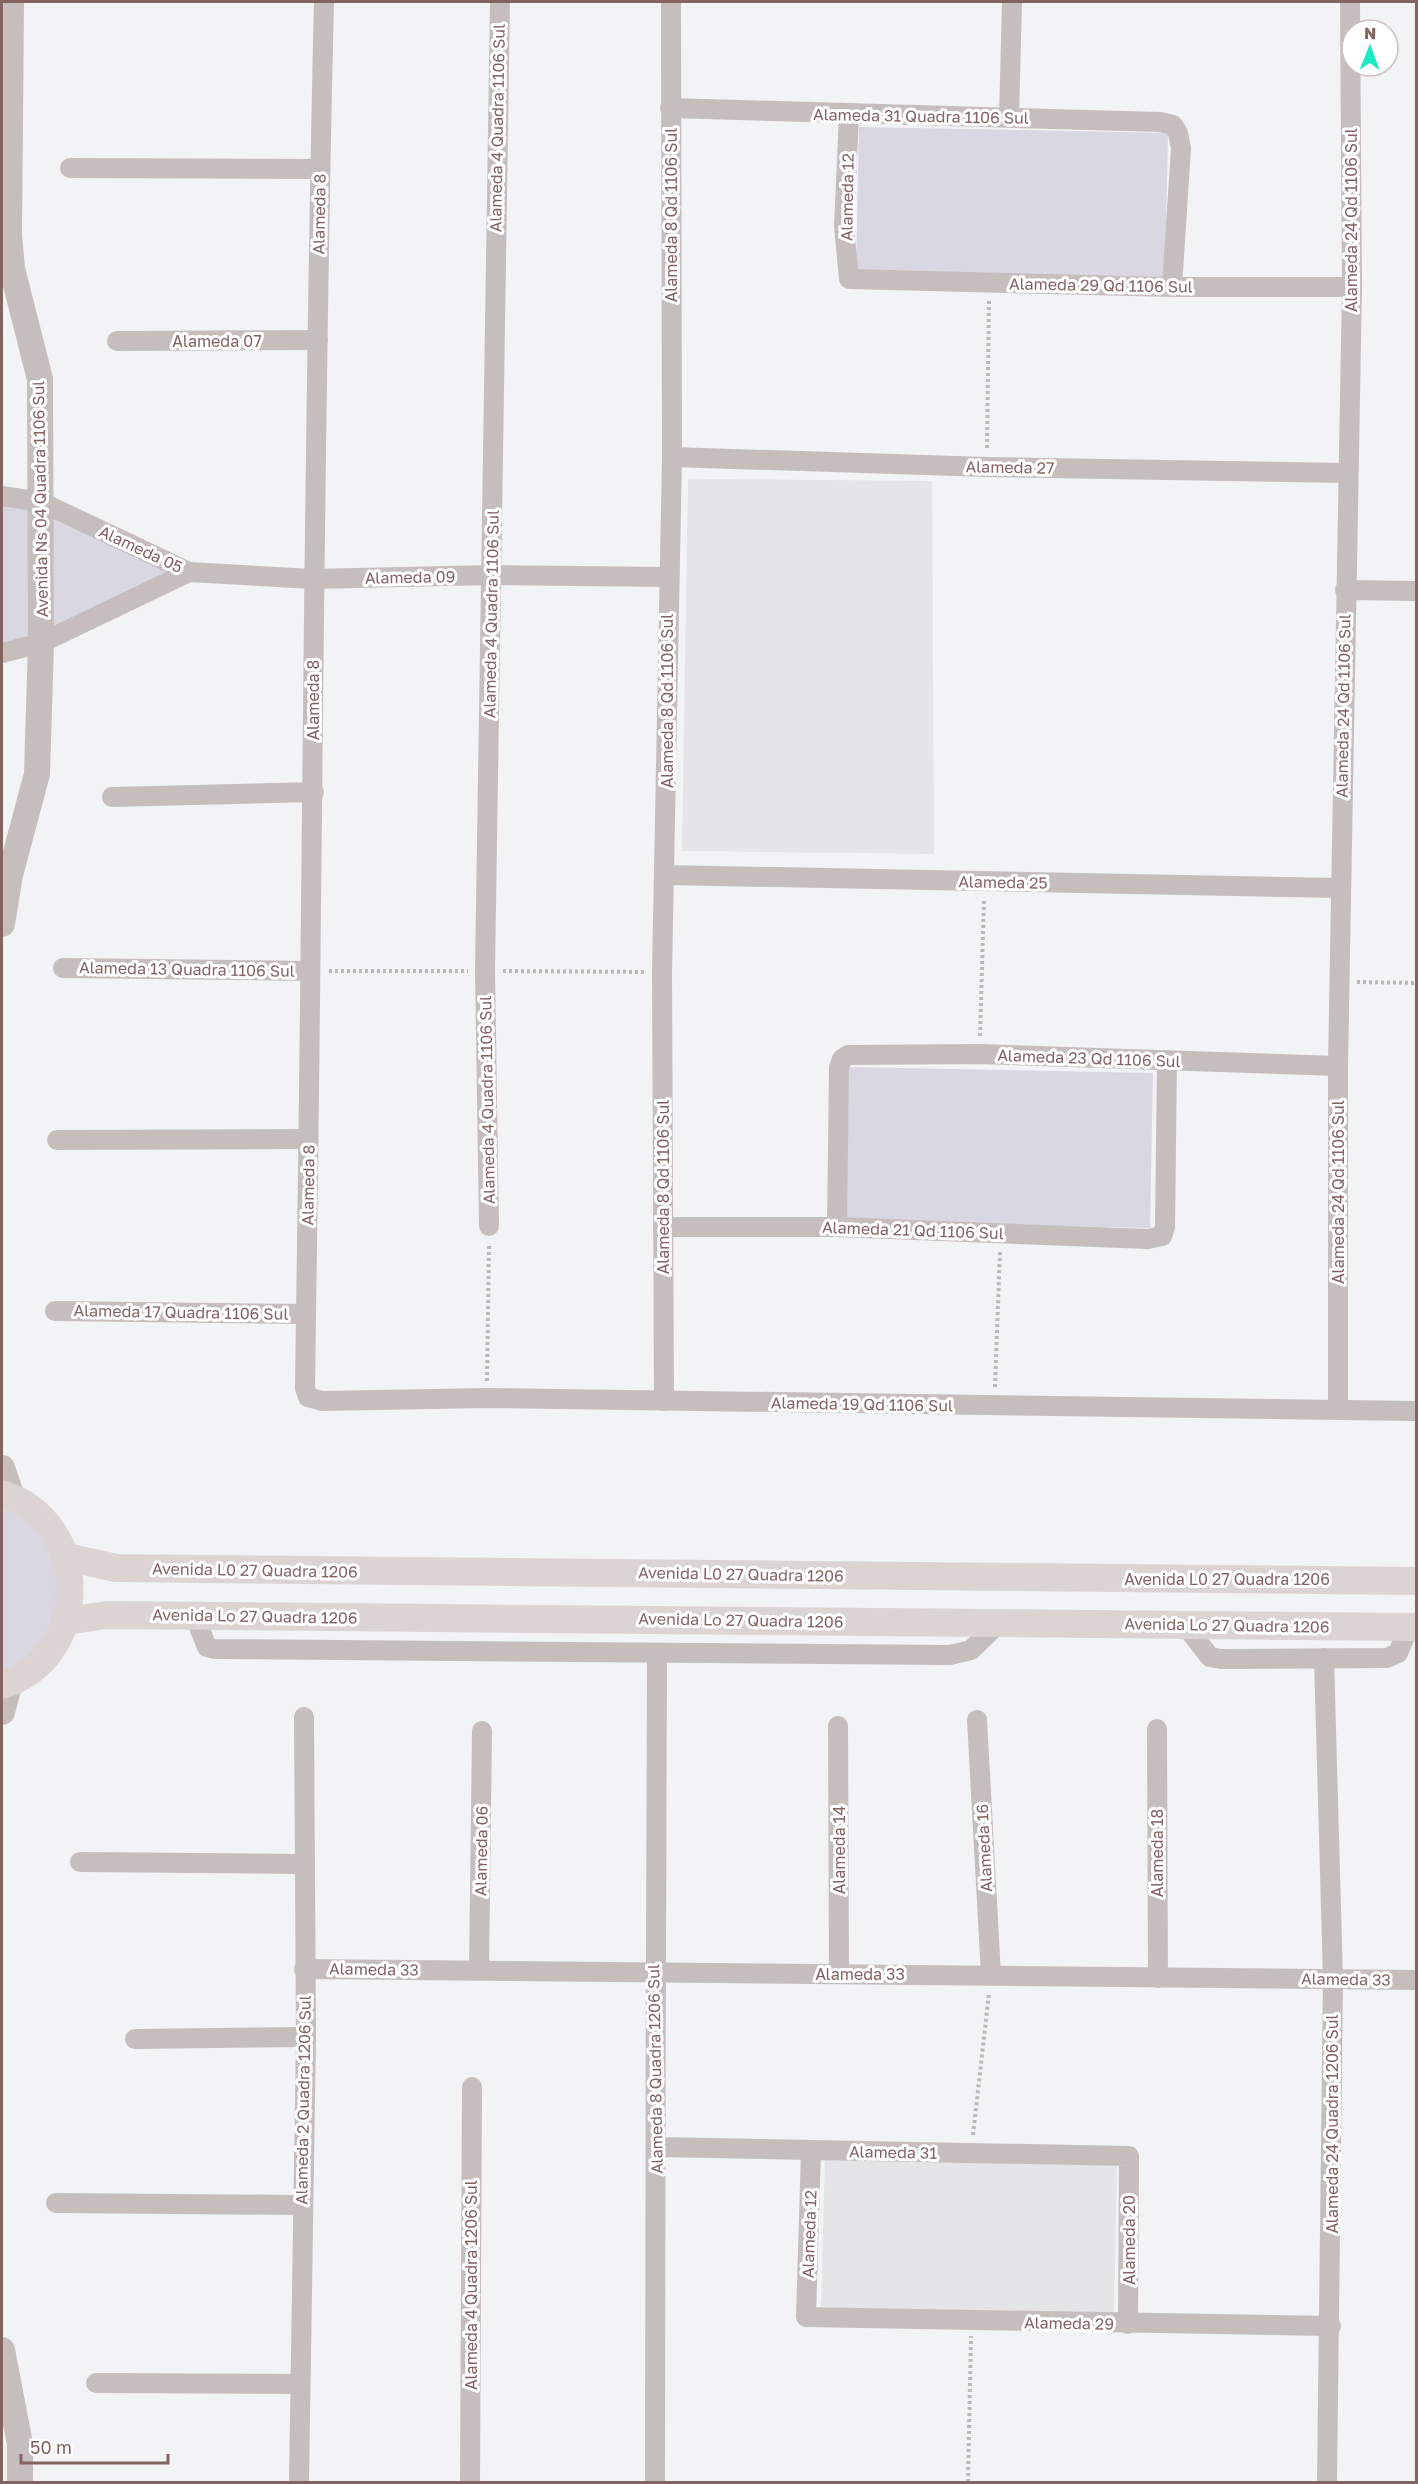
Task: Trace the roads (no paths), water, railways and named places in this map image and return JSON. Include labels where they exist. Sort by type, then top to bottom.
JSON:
[{"type":"main road","points":[[6,1683],[41,1660],[54,1646],[66,1621],[71,1600],[71,1578],[66,1557],[58,1539],[45,1521],[7,1495]]},
{"type":"main road","name":"Avenida L0 27 Quadra 1206","points":[[66,1557],[116,1568],[1416,1581]]},
{"type":"main road","name":"Avenida Lo 27 Quadra 1206","points":[[66,1621],[107,1614],[1413,1627]]},
{"type":"street","name":"Avenida Ns 04 Quadra 1106 Sul","points":[[2,924],[10,875],[37,774],[41,643],[40,379],[12,269],[9,235],[11,2]]},
{"type":"street","name":"Alameda 8","points":[[308,1397],[305,1388],[314,792],[312,579],[324,2]]},
{"type":"street","name":"Alameda 4 Quadra 1106 Sul","points":[[489,1226],[485,971],[500,2]]},
{"type":"street","name":"Alameda 8 Qd 1106 Sul","points":[[664,1401],[662,972],[666,875],[668,577],[672,457],[671,2]]},
{"type":"street","points":[[1009,117],[1012,2]]},
{"type":"street","name":"Alameda 24 Qd 1106 Sul","points":[[1338,1410],[1340,888],[1352,287],[1350,2]]},
{"type":"street","name":"Alameda 31 Quadra 1106 Sul","points":[[670,108],[849,115],[1009,117],[1173,125],[1178,133],[1181,148],[1172,287]]},
{"type":"street","name":"Alameda 12","points":[[849,115],[844,226],[849,279]]},
{"type":"street","points":[[70,168],[320,169]]},
{"type":"street","name":"Alameda 29 Qd 1106 Sul","points":[[849,279],[1172,287],[1352,287]]},
{"type":"street","name":"Alameda 07","points":[[117,341],[318,340]]},
{"type":"street","name":"Alameda 27","points":[[672,457],[987,467],[1348,473]]},
{"type":"street","name":"Alameda 05","points":[[2,496],[41,502],[189,572]]},
{"type":"street","name":"Alameda 05","points":[[2,653],[41,643],[189,572]]},
{"type":"street","name":"Alameda 09","points":[[189,572],[312,579],[492,575],[668,577]]},
{"type":"street","points":[[1345,590],[1416,591]]},
{"type":"street","points":[[112,797],[314,792]]},
{"type":"street","name":"Alameda 25","points":[[666,875],[1340,888]]},
{"type":"street","name":"Alameda 13 Quadra 1106 Sul","points":[[63,968],[310,971]]},
{"type":"street","name":"Alameda 23 Qd 1106 Sul","points":[[837,1227],[839,1068],[842,1059],[848,1055],[979,1054],[1338,1066]]},
{"type":"street","name":"Alameda 21 Qd 1106 Sul","points":[[663,1227],[837,1227],[1148,1239],[1162,1236],[1165,1227],[1167,1060]]},
{"type":"street","points":[[57,1140],[308,1139]]},
{"type":"street","name":"Alameda 17 Quadra 1106 Sul","points":[[55,1311],[306,1314]]},
{"type":"street","name":"Alameda 19 Qd 1106 Sul","points":[[308,1397],[322,1401],[487,1398],[1416,1411]]},
{"type":"street","points":[[2,1468],[7,1495]]},
{"type":"street","points":[[194,1615],[207,1647],[214,1649],[587,1654],[961,1654],[971,1650],[1000,1622]]},
{"type":"street","points":[[529,1618],[532,1653]]},
{"type":"street","points":[[586,1619],[587,1654]]},
{"type":"street","points":[[1184,1624],[1210,1657],[1387,1658],[1398,1653],[1413,1627]]},
{"type":"street","name":"Alameda 8 Quadra 1206 Sul","points":[[654,2482],[657,2147],[654,1974],[657,1654]]},
{"type":"street","name":"Alameda 24 Quadra 1206 Sul","points":[[1323,1658],[1333,1979],[1331,2326],[1327,2482]]},
{"type":"street","points":[[2,1712],[6,1683]]},
{"type":"street","name":"Alameda 2 Quadra 1206 Sul","points":[[299,2482],[298,2384],[306,2037],[304,1717]]},
{"type":"street","name":"Alameda 16","points":[[977,1720],[991,1975]]},
{"type":"street","name":"Alameda 14","points":[[838,1726],[839,1974]]},
{"type":"street","name":"Alameda 18","points":[[1156,1729],[1158,1978]]},
{"type":"street","name":"Alameda 06","points":[[479,1970],[482,1731]]},
{"type":"street","points":[[80,1862],[304,1864]]},
{"type":"street","name":"Alameda 33","points":[[304,1969],[1416,1980]]},
{"type":"street","points":[[135,2039],[306,2037]]},
{"type":"street","name":"Alameda 4 Quadra 1206 Sul","points":[[470,2482],[472,2087]]},
{"type":"street","name":"Alameda 31","points":[[657,2147],[1129,2156]]},
{"type":"street","name":"Alameda 12","points":[[806,2317],[811,2151]]},
{"type":"street","name":"Alameda 20","points":[[1128,2324],[1129,2156]]},
{"type":"street","points":[[56,2203],[301,2205]]},
{"type":"street","name":"Alameda 29","points":[[806,2317],[1331,2326]]},
{"type":"street","points":[[2,2350],[20,2444],[20,2482]]},
{"type":"street","points":[[96,2383],[298,2384]]}]
